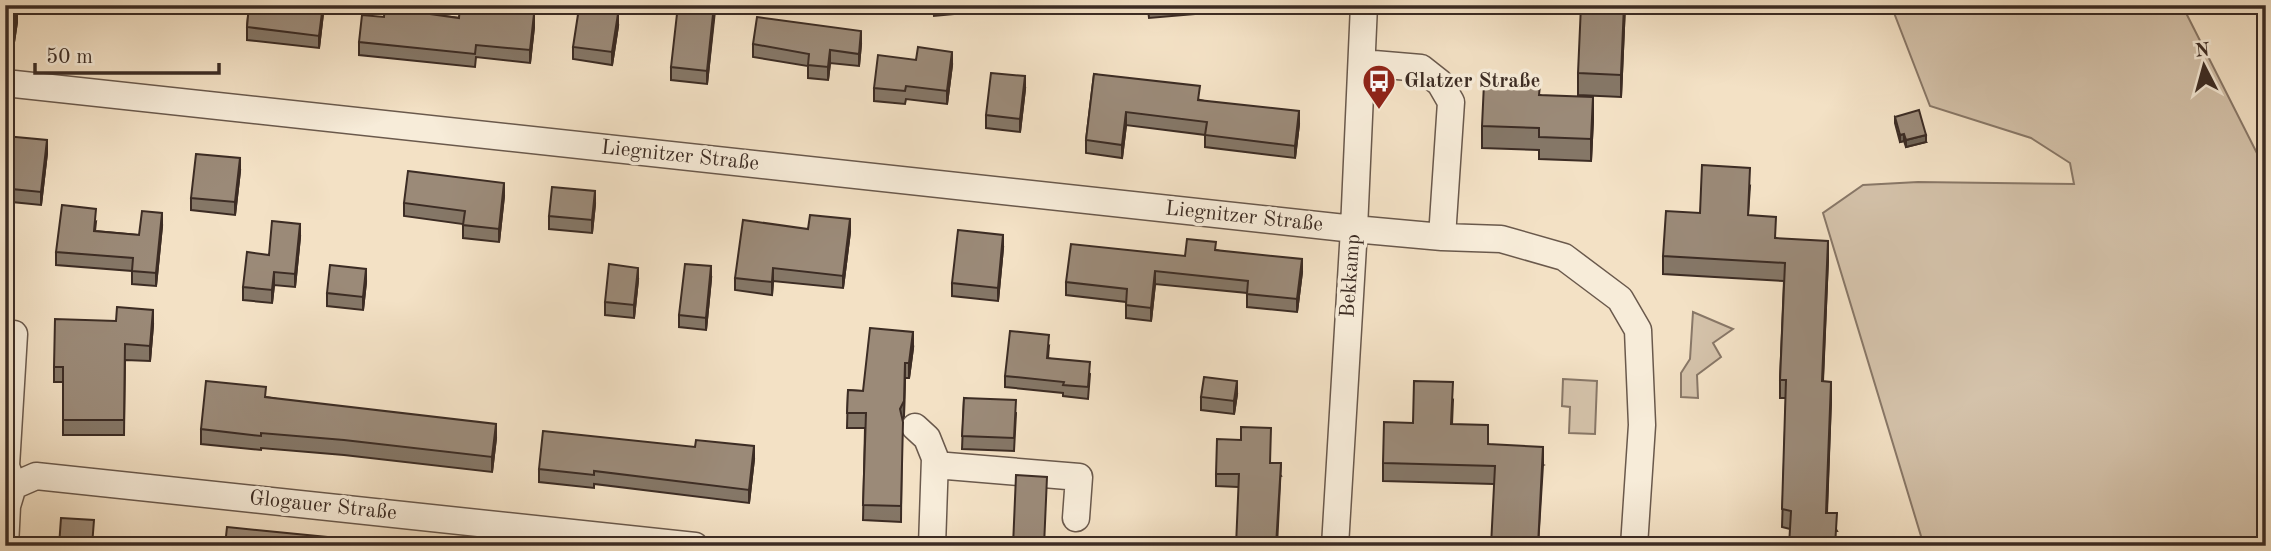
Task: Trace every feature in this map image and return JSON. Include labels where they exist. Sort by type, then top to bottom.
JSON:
[{"type":"street","name":"Bekkamp","points":[[1335,546],[1364,5]]},
{"type":"street","points":[[1362,63],[1421,68],[1440,83],[1451,102],[1442,237]]},
{"type":"street","name":"Liegnitzer Straße","points":[[5,83],[1354,229]]},
{"type":"street","points":[[1354,229],[1501,239],[1564,257],[1620,299],[1638,330],[1642,425],[1634,546]]},
{"type":"street","points":[[5,546],[7,506],[13,486],[6,466],[14,334]]},
{"type":"street","points":[[915,427],[927,438],[933,450],[935,465],[932,546]]},
{"type":"street","points":[[935,465],[1079,477],[1076,518]]},
{"type":"street","name":"Glogauer Straße","points":[[13,486],[36,476],[695,546]]},
{"type":"shaded area","points":[[1891,5],[2182,5],[2266,171],[2266,546],[1924,546],[1823,213],[1863,185],[1918,182],[2074,184],[2070,163],[2031,138],[1930,106]]},
{"type":"shaded area","points":[[1693,312],[1733,329],[1713,343],[1721,357],[1697,375],[1698,398],[1681,397],[1681,373],[1690,359]]},
{"type":"shaded area","points":[[1563,379],[1597,381],[1595,434],[1569,433],[1570,407],[1562,406]]},
{"type":"building","points":[[249,5],[323,5],[319,36],[247,27]]},
{"type":"building","points":[[385,5],[423,5],[422,13],[459,18],[460,5],[481,5],[480,8],[534,14],[530,50],[476,45],[475,54],[359,42],[362,15],[384,17]]},
{"type":"building","points":[[678,5],[714,5],[707,71],[671,67]]},
{"type":"building","points":[[1581,5],[1624,5],[1621,75],[1578,73]]},
{"type":"building","points":[[5,7],[17,9],[13,36],[5,35]]},
{"type":"building","points":[[579,8],[618,14],[612,52],[573,47]]},
{"type":"building","points":[[757,17],[861,31],[859,54],[830,50],[828,67],[808,65],[809,54],[753,44]]},
{"type":"building","points":[[918,47],[952,52],[947,91],[906,86],[905,91],[874,88],[878,55],[916,60]]},
{"type":"building","points":[[991,73],[1025,76],[1020,119],[986,115]]},
{"type":"building","points":[[1094,74],[1200,86],[1198,100],[1299,111],[1295,146],[1205,135],[1207,122],[1126,112],[1122,145],[1086,140]]},
{"type":"building","points":[[1484,83],[1540,85],[1539,95],[1593,97],[1591,139],[1539,137],[1539,128],[1482,126]]},
{"type":"building","points":[[1919,110],[1926,135],[1906,140],[1904,134],[1900,135],[1895,117]]},
{"type":"building","points":[[5,136],[47,140],[41,192],[12,189],[13,180],[5,179]]},
{"type":"building","points":[[196,154],[240,158],[235,202],[191,198]]},
{"type":"building","points":[[1702,165],[1750,168],[1748,215],[1776,217],[1775,238],[1828,241],[1822,381],[1831,382],[1826,513],[1837,513],[1835,546],[1789,546],[1791,511],[1782,509],[1786,380],[1780,380],[1785,263],[1663,256],[1666,211],[1700,213]]},
{"type":"building","points":[[408,171],[504,183],[499,229],[463,225],[465,211],[404,203]]},
{"type":"building","points":[[552,187],[595,191],[592,220],[549,216]]},
{"type":"building","points":[[62,205],[96,209],[94,231],[139,235],[142,211],[162,213],[156,273],[132,271],[133,258],[56,252]]},
{"type":"building","points":[[810,215],[850,219],[843,276],[773,268],[772,282],[735,278],[743,220],[808,229]]},
{"type":"building","points":[[272,221],[300,224],[295,274],[274,272],[272,290],[243,287],[247,252],[269,255]]},
{"type":"building","points":[[958,230],[1003,235],[998,288],[952,283]]},
{"type":"building","points":[[1187,239],[1216,242],[1215,250],[1302,259],[1297,299],[1247,294],[1248,281],[1155,271],[1151,308],[1126,305],[1127,289],[1066,282],[1071,244],[1185,256]]},
{"type":"building","points":[[609,264],[638,268],[634,305],[605,302]]},
{"type":"building","points":[[685,264],[711,266],[706,318],[679,315]]},
{"type":"building","points":[[330,265],[366,269],[363,297],[327,293]]},
{"type":"building","points":[[117,307],[153,310],[150,346],[125,344],[124,420],[63,420],[63,367],[54,367],[55,319],[116,321]]},
{"type":"building","points":[[870,328],[913,332],[909,363],[905,363],[904,401],[900,409],[903,422],[901,506],[863,505],[866,413],[847,413],[848,390],[863,391]]},
{"type":"building","points":[[1010,331],[1049,335],[1047,358],[1090,362],[1088,387],[1005,376]]},
{"type":"building","points":[[1204,377],[1237,381],[1234,401],[1201,397]]},
{"type":"building","points":[[206,381],[266,387],[265,397],[496,424],[492,457],[344,440],[261,433],[261,436],[201,429]]},
{"type":"building","points":[[1414,381],[1453,382],[1451,424],[1488,425],[1488,444],[1543,447],[1538,546],[1491,546],[1495,466],[1383,463],[1384,422],[1413,423]]},
{"type":"building","points":[[964,398],[1016,400],[1014,438],[962,436]]},
{"type":"building","points":[[1241,427],[1271,428],[1270,463],[1281,463],[1276,546],[1236,546],[1239,474],[1216,474],[1217,439],[1241,440]]},
{"type":"building","points":[[543,431],[695,447],[696,440],[754,446],[749,490],[594,471],[594,475],[539,469]]},
{"type":"building","points":[[1016,475],[1047,477],[1044,546],[1013,546]]},
{"type":"building","points":[[61,518],[94,520],[92,546],[59,546]]},
{"type":"building","points":[[227,527],[337,538],[337,546],[225,546]]},
{"type":"building","points":[[389,541],[431,546],[389,546]]},
{"type":"place","name":"Glatzer Straße","points":[[1379,111]]}]
